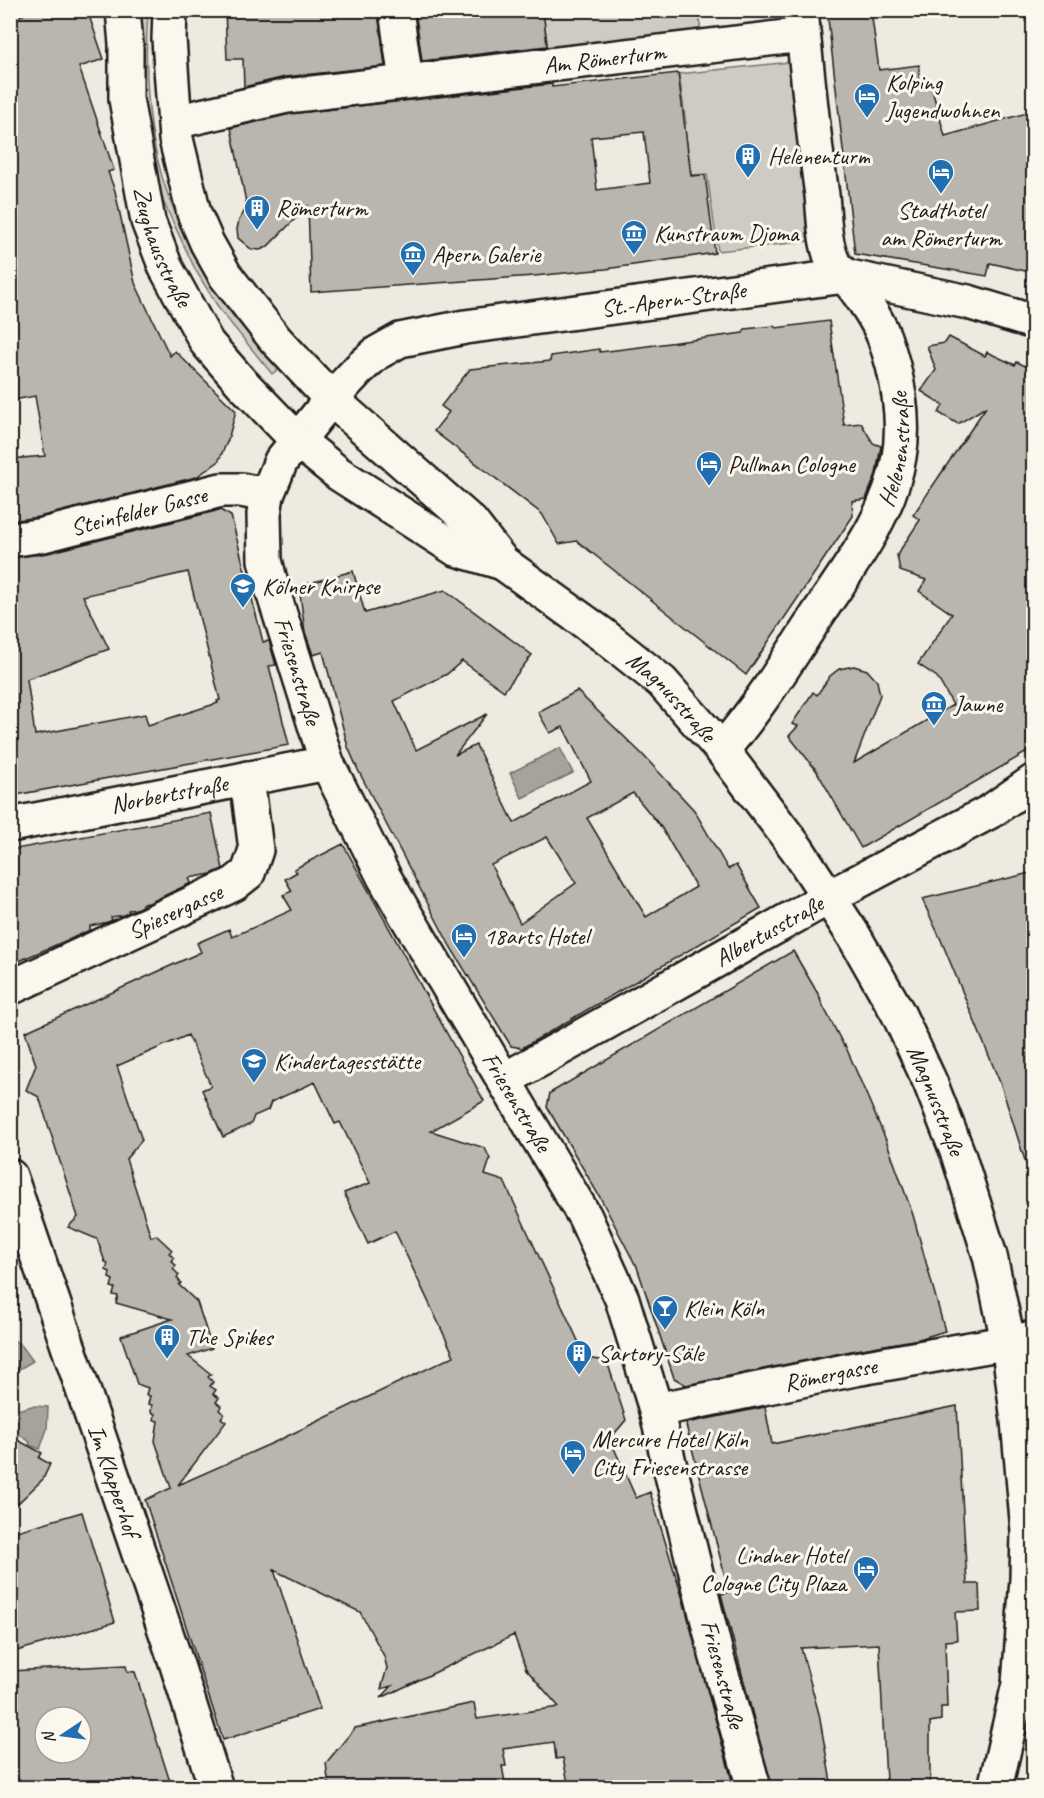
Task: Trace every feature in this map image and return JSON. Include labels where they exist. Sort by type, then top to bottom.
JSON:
[{"type":"street","name":"Zeughausstraße","points":[[123,10],[126,44],[126,99],[130,134],[147,221],[166,268],[207,343],[297,440]]},
{"type":"street","name":"Zeughausstraße","points":[[170,10],[169,39],[176,139],[194,213],[225,275],[275,339],[331,399]]},
{"type":"street","points":[[396,10],[406,81]]},
{"type":"street","name":"Am Römerturm","points":[[175,122],[286,96],[406,81],[802,23]]},
{"type":"street","name":"Helenenstraße","points":[[722,750],[760,702],[880,516],[891,489],[902,435],[894,376],[883,335],[845,276],[833,264],[828,244],[802,23]]},
{"type":"street","name":"St.-Apern-Straße","points":[[331,399],[377,353],[400,340],[465,327],[845,276],[968,302],[1034,322]]},
{"type":"street","points":[[297,440],[331,399]]},
{"type":"street","name":"Magnusstraße","points":[[331,399],[471,522],[503,563],[662,681],[722,750],[797,849],[829,897],[898,1013],[930,1082],[958,1154],[992,1264],[1021,1339],[1016,1396],[1028,1531],[1027,1579],[1019,1684],[995,1788]]},
{"type":"street","name":"Friesenstraße","points":[[297,440],[281,461],[267,495],[264,514],[265,560],[279,591],[327,763],[384,877],[585,1217],[622,1299],[656,1410],[716,1654],[754,1788]]},
{"type":"street","name":"Magnusstraße","points":[[297,440],[339,474],[456,549],[503,563]]},
{"type":"street","name":"Steinfelder Gasse","points":[[10,540],[42,535],[221,490],[241,490],[267,495]]},
{"type":"street","name":"Norbertstraße","points":[[10,825],[327,763]]},
{"type":"street","name":"Spiesergasse","points":[[10,988],[234,884],[248,873],[256,850],[247,778]]},
{"type":"street","name":"Albertusstraße","points":[[504,1080],[829,897],[991,811],[1034,781]]},
{"type":"street","name":"Im Klapperhof","points":[[10,1176],[173,1654],[216,1788]]},
{"type":"street","name":"Römergasse","points":[[656,1410],[855,1369],[1021,1339]]},
{"type":"shaded area","points":[[717,10],[717,12],[699,15],[701,32],[548,50],[543,11]]},
{"type":"shaded area","points":[[140,11],[148,11],[146,57],[151,126],[167,192],[192,249],[216,291],[241,325],[281,367],[272,374],[220,310],[196,271],[154,182],[143,116]]},
{"type":"shaded area","points":[[790,62],[809,241],[718,251],[707,174],[692,175],[679,74]]},
{"type":"shaded area","points":[[560,748],[573,773],[522,798],[510,773]]},
{"type":"shaded area","points":[[10,1337],[22,1346],[33,1361],[11,1374]]},
{"type":"shaded area","points":[[32,1406],[48,1407],[47,1429],[40,1449],[29,1445],[30,1442],[11,1431],[13,1411]]},
{"type":"building","points":[[35,10],[87,10],[104,59],[79,67],[114,170],[108,172],[115,191],[135,283],[170,356],[175,351],[236,411],[228,440],[218,462],[196,477],[39,517],[10,521],[10,459],[45,456],[35,396],[13,400],[10,379],[10,20]]},
{"type":"building","points":[[225,10],[378,10],[385,66],[285,77],[244,87],[243,59],[227,59]]},
{"type":"building","points":[[415,10],[543,10],[547,46],[422,61]]},
{"type":"building","name":"Stadthotel am Römerturm","points":[[827,10],[871,10],[879,70],[919,65],[919,79],[929,79],[945,136],[1034,111],[1034,273],[990,263],[987,276],[855,254]]},
{"type":"building","points":[[678,73],[691,176],[705,175],[715,253],[606,269],[534,276],[311,292],[308,206],[267,247],[260,250],[251,249],[238,238],[239,220],[247,207],[231,128],[290,114],[552,84],[552,87]],"holes":[[[644,132],[650,183],[597,190],[591,137]]]},
{"type":"building","points":[[829,321],[844,425],[861,423],[873,443],[881,446],[876,474],[866,499],[852,501],[853,516],[746,675],[577,541],[559,544],[542,514],[434,431],[449,412],[441,406],[470,369],[550,361],[551,356],[599,349],[600,352],[743,333],[745,329],[774,326],[776,328]]},
{"type":"building","points":[[949,337],[985,356],[987,352],[1015,365],[1017,362],[1034,370],[1034,748],[861,848],[816,770],[789,736],[798,726],[792,724],[813,692],[817,695],[830,676],[839,669],[854,666],[867,670],[877,681],[880,695],[854,763],[953,705],[937,677],[918,664],[952,614],[919,591],[926,580],[900,571],[897,555],[920,520],[913,515],[986,407],[958,424],[939,413],[943,405],[921,391],[936,370],[927,346],[945,343]]},
{"type":"building","points":[[220,510],[231,516],[263,642],[269,641],[276,665],[269,666],[289,745],[10,796],[10,558],[48,553]],"holes":[[[188,572],[220,700],[217,701],[218,703],[148,725],[145,714],[35,735],[27,679],[109,649],[83,596]]]},
{"type":"building","points":[[353,571],[365,613],[445,590],[532,655],[504,691],[462,661],[447,674],[394,701],[416,750],[487,714],[455,755],[476,745],[514,823],[591,781],[563,727],[550,733],[538,712],[577,691],[642,754],[694,810],[728,869],[736,865],[761,908],[522,1048],[511,1046],[450,946],[358,770],[348,747],[323,652],[313,655],[305,632],[299,586]],"holes":[[[633,793],[661,827],[696,887],[646,917],[587,818]],[[547,837],[576,883],[520,923],[491,865]]]},
{"type":"building","points":[[211,813],[223,869],[189,878],[191,883],[149,903],[142,904],[136,909],[128,910],[129,912],[124,915],[111,917],[112,920],[108,922],[90,926],[90,930],[10,965],[10,850]]},
{"type":"building","points":[[343,844],[484,1101],[431,1131],[485,1148],[490,1159],[485,1175],[504,1181],[586,1358],[607,1361],[626,1420],[610,1439],[636,1498],[650,1492],[684,1603],[734,1788],[569,1788],[563,1758],[556,1759],[554,1742],[503,1749],[506,1766],[502,1766],[506,1788],[366,1788],[366,1784],[329,1787],[326,1763],[355,1728],[474,1703],[477,1719],[559,1707],[526,1669],[514,1635],[381,1698],[392,1686],[381,1689],[387,1668],[384,1656],[360,1612],[274,1570],[320,1709],[223,1740],[145,1500],[171,1488],[155,1441],[158,1421],[154,1420],[155,1414],[151,1412],[152,1405],[148,1404],[150,1396],[146,1395],[148,1388],[137,1384],[121,1336],[172,1319],[116,1303],[118,1296],[113,1295],[115,1288],[111,1287],[113,1280],[109,1278],[110,1272],[106,1270],[108,1263],[105,1262],[97,1239],[68,1227],[78,1217],[39,1097],[26,1090],[36,1065],[25,1032],[201,952],[197,943],[229,929],[232,937],[292,910],[283,895],[292,891],[285,879],[297,872],[294,869]],"holes":[[[188,1035],[211,1086],[202,1090],[223,1137],[251,1124],[254,1116],[268,1110],[271,1102],[315,1082],[335,1124],[340,1122],[370,1183],[344,1193],[368,1244],[395,1231],[454,1356],[277,1441],[178,1485],[226,1422],[221,1418],[224,1414],[219,1410],[221,1406],[216,1402],[219,1398],[213,1394],[216,1390],[210,1386],[213,1382],[208,1377],[211,1374],[188,1356],[212,1348],[197,1302],[179,1285],[181,1283],[177,1278],[179,1275],[173,1269],[176,1266],[172,1261],[174,1258],[169,1253],[172,1250],[156,1235],[151,1237],[126,1159],[142,1140],[117,1066]]]},
{"type":"building","points":[[1034,872],[1034,1169],[1028,1170],[1001,1085],[922,899]]},
{"type":"building","points":[[793,951],[845,1045],[886,1140],[913,1215],[945,1331],[919,1339],[686,1385],[674,1378],[636,1264],[547,1107],[550,1093]]},
{"type":"building","points":[[957,1406],[967,1584],[979,1584],[980,1611],[955,1612],[957,1640],[945,1641],[947,1707],[941,1707],[941,1720],[930,1722],[930,1788],[895,1788],[895,1781],[886,1781],[879,1644],[801,1648],[819,1714],[832,1788],[772,1788],[721,1594],[729,1592],[686,1425],[765,1407],[772,1444]]},
{"type":"building","points":[[10,1436],[42,1453],[39,1458],[50,1464],[43,1479],[10,1511]]},
{"type":"building","points":[[82,1512],[115,1622],[10,1653],[10,1533]]},
{"type":"building","points":[[126,1665],[127,1671],[135,1672],[172,1788],[10,1788],[10,1671]]},
{"type":"place","name":"Kolping Jugendwohnen","points":[[867,119]]},
{"type":"place","name":"Helenenturm","points":[[748,179]]},
{"type":"place","name":"Stadthotel am Römerturm","points":[[941,195]]},
{"type":"place","name":"Römerturm","points":[[257,231]]},
{"type":"place","name":"Kunstraum Djoma","points":[[634,256]]},
{"type":"place","name":"Apern Galerie","points":[[413,277]]},
{"type":"place","name":"Pullman Cologne","points":[[709,487]]},
{"type":"place","name":"Kölner Knirpse","points":[[243,609]]},
{"type":"place","name":"Jawne","points":[[934,727]]},
{"type":"place","name":"18arts Hotel","points":[[464,959]]},
{"type":"place","name":"Kindertagesstätte","points":[[254,1084]]},
{"type":"place","name":"Klein Köln","points":[[665,1331]]},
{"type":"place","name":"The Spikes","points":[[167,1360]]},
{"type":"place","name":"Sartory-Säle","points":[[579,1376]]},
{"type":"place","name":"Mercure Hotel Köln City Friesenstrasse","points":[[573,1476]]},
{"type":"place","name":"Lindner Hotel Cologne City Plaza","points":[[866,1592]]}]
